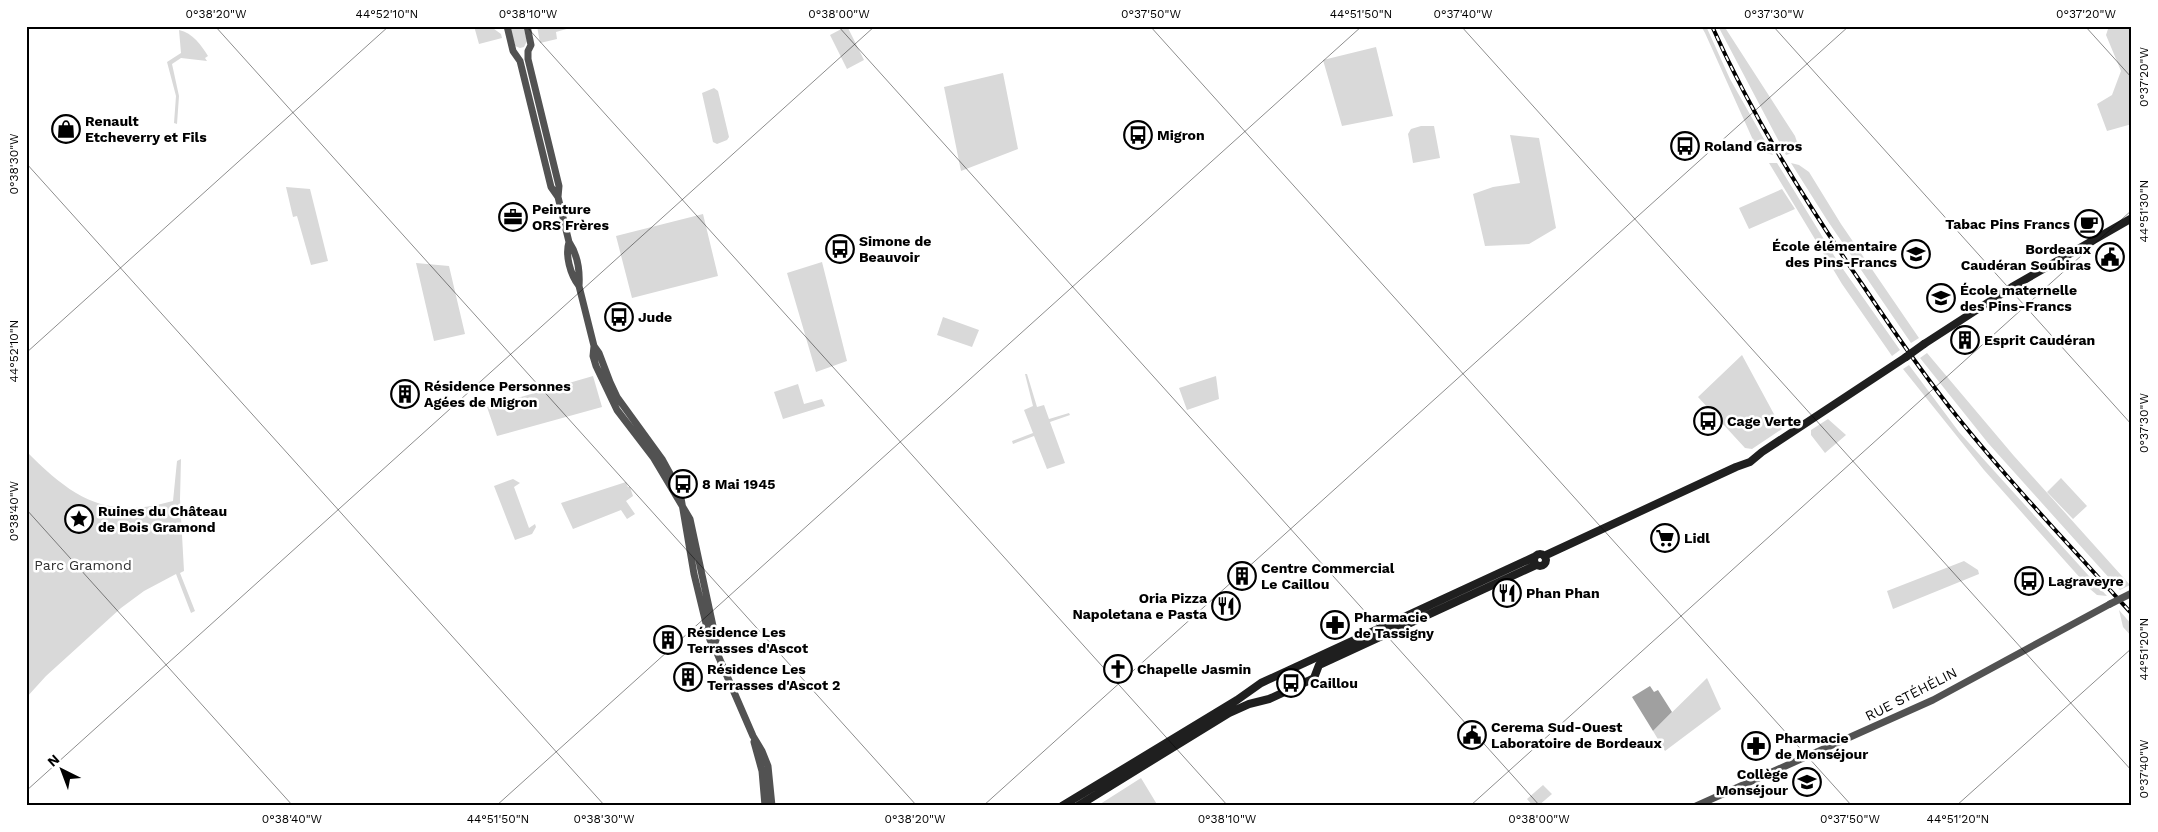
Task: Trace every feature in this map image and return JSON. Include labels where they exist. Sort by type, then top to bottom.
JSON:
[{"type":"main road","points":[[1066,805],[1237,700],[1257,685],[1318,661],[1535,561],[1541,566],[1544,564],[1544,556],[1736,466],[1750,462],[1762,452],[2012,286],[2132,218]]},
{"type":"main road","points":[[1078,806],[1229,712],[1269,699],[1314,678],[1318,661]]},
{"type":"street","points":[[507,26],[513,51],[520,61],[551,188],[558,197]]},
{"type":"street","points":[[527,26],[531,45],[528,51],[528,59],[559,186],[558,197],[569,242],[567,250],[573,278],[579,286],[594,346],[593,356],[596,366],[617,410],[653,457],[690,519],[716,640],[714,646],[768,766],[772,806]]},
{"type":"street","name":"RUE STÉHÉLIN","points":[[1696,806],[1933,700],[2110,604],[2132,594]]},
{"type":"street","points":[[753,736],[762,771],[765,806]]},
{"type":"green space","points":[[474,26],[490,26],[501,34],[502,38],[479,44]]},
{"type":"green space","points":[[510,26],[523,26],[527,41],[524,47],[515,46]]},
{"type":"green space","points":[[537,26],[577,26],[556,32],[557,39],[540,43]]},
{"type":"green space","points":[[847,26],[864,60],[847,69],[830,35]]},
{"type":"green space","points":[[1701,26],[1706,26],[1730,79],[1773,155],[1760,151],[1753,140]]},
{"type":"green space","points":[[1718,26],[1724,26],[1795,136],[1798,145],[1795,152],[1786,155]]},
{"type":"green space","points":[[2109,26],[2132,26],[2132,124],[2107,131],[2097,104],[2112,95],[2121,71],[2106,35]]},
{"type":"green space","points":[[179,30],[192,37],[208,56],[205,58],[207,61],[181,58],[172,64],[179,96],[177,124],[174,123],[176,96],[167,62],[181,53]]},
{"type":"green space","points":[[1376,47],[1393,116],[1342,126],[1323,60]]},
{"type":"green space","points":[[1003,73],[1018,149],[961,171],[944,87]]},
{"type":"green space","points":[[714,88],[718,91],[729,137],[727,140],[717,144],[713,142],[702,93]]},
{"type":"green space","points":[[1421,126],[1434,126],[1440,158],[1413,163],[1408,134],[1411,129]]},
{"type":"green space","points":[[1510,135],[1539,138],[1556,228],[1529,244],[1485,246],[1473,194],[1493,187],[1520,183]]},
{"type":"green space","points":[[1769,163],[1777,163],[1838,262],[1900,350],[1892,356],[1842,284]]},
{"type":"green space","points":[[1791,163],[1799,165],[1809,172],[1841,224],[1919,338],[1911,343],[1827,220]]},
{"type":"green space","points":[[286,187],[310,189],[328,261],[311,265],[297,216],[293,217]]},
{"type":"green space","points":[[1782,189],[1795,209],[1749,229],[1739,208]]},
{"type":"green space","points":[[703,214],[718,276],[632,298],[616,236]]},
{"type":"green space","points":[[822,262],[847,361],[816,372],[787,273]]},
{"type":"green space","points":[[416,263],[449,266],[465,334],[434,341]]},
{"type":"green space","points":[[943,317],[979,330],[972,347],[937,335]]},
{"type":"green space","points":[[1927,353],[2014,456],[2130,585],[2120,590],[1988,443],[1920,358]]},
{"type":"green space","points":[[1742,355],[1782,429],[1752,449],[1745,448],[1698,397]]},
{"type":"green space","points":[[1909,365],[1959,432],[2107,596],[2097,595],[2090,589],[1984,470],[1903,369]]},
{"type":"green space","points":[[1025,374],[1027,374],[1037,407],[1044,405],[1049,419],[1069,413],[1070,415],[1050,422],[1065,463],[1047,469],[1034,436],[1013,444],[1012,441],[1033,433],[1024,410],[1033,406]]},
{"type":"green space","points":[[593,376],[602,407],[497,436],[487,407]]},
{"type":"green space","points":[[1216,376],[1219,399],[1187,410],[1179,388]]},
{"type":"green space","points":[[798,384],[804,404],[822,399],[825,406],[783,419],[774,392]]},
{"type":"green space","points":[[1828,419],[1846,435],[1825,453],[1811,435],[1811,430]]},
{"type":"green space","name":"Parc Gramond","points":[[26,451],[59,481],[75,492],[92,501],[109,506],[128,508],[173,501],[177,461],[181,459],[180,499],[184,571],[180,573],[195,611],[191,613],[176,574],[144,591],[121,608],[46,676],[26,698]]},
{"type":"green space","points":[[2061,478],[2087,506],[2073,519],[2047,492]]},
{"type":"green space","points":[[513,479],[520,483],[514,487],[529,528],[535,524],[536,527],[532,534],[515,540],[494,486]]},
{"type":"green space","points":[[626,482],[633,496],[626,501],[635,514],[627,519],[621,510],[573,529],[561,503]]},
{"type":"green space","points":[[1964,561],[1978,570],[1979,574],[1893,609],[1887,591]]},
{"type":"green space","points":[[2119,610],[2132,625],[2132,637],[2123,627]]},
{"type":"green space","points":[[1707,678],[1721,709],[1665,751],[1653,731]]},
{"type":"green space","points":[[1141,778],[1158,806],[1097,806]]},
{"type":"green space","points":[[1543,785],[1552,794],[1538,806],[1533,806],[1527,799]]},
{"type":"shaded area","points":[[1650,686],[1654,692],[1658,690],[1672,712],[1653,731],[1632,697]]},
{"type":"railway","points":[[1712,26],[1745,94],[1782,160],[1822,224],[1910,354],[1946,403],[2001,469],[2132,614]]},
{"type":"place","name":"Renault Etcheverry et Fils","points":[[66,129]]},
{"type":"place","name":"Migron","points":[[1138,135]]},
{"type":"place","name":"Roland Garros","points":[[1685,146]]},
{"type":"place","name":"Peinture ORS Frères","points":[[513,217]]},
{"type":"place","name":"Tabac Pins Francs","points":[[2089,224]]},
{"type":"place","name":"Simone de Beauvoir","points":[[840,249]]},
{"type":"place","name":"École élémentaire des Pins-Francs","points":[[1916,254]]},
{"type":"place","name":"Bordeaux Caudéran Soubiras","points":[[2110,257]]},
{"type":"place","name":"École maternelle des Pins-Francs","points":[[1941,298]]},
{"type":"place","name":"Jude","points":[[619,317]]},
{"type":"place","name":"Esprit Caudéran","points":[[1965,340]]},
{"type":"place","name":"Résidence Personnes Agées de Migron","points":[[405,394]]},
{"type":"place","name":"Cage Verte","points":[[1708,421]]},
{"type":"place","name":"8 Mai 1945","points":[[683,484]]},
{"type":"place","name":"Ruines du Château de Bois Gramond","points":[[79,519]]},
{"type":"place","name":"Lidl","points":[[1665,538]]},
{"type":"place","name":"Centre Commercial Le Caillou","points":[[1242,576]]},
{"type":"place","name":"Lagraveyre","points":[[2029,581]]},
{"type":"place","name":"Phan Phan","points":[[1507,593]]},
{"type":"place","name":"Oria Pizza Napoletana e Pasta","points":[[1226,606]]},
{"type":"place","name":"Pharmacie de Tassigny","points":[[1335,625]]},
{"type":"place","name":"Résidence Les Terrasses d'Ascot","points":[[668,640]]},
{"type":"place","name":"Chapelle Jasmin","points":[[1118,669]]},
{"type":"place","name":"Résidence Les Terrasses d'Ascot 2","points":[[688,677]]},
{"type":"place","name":"Caillou","points":[[1291,683]]},
{"type":"place","name":"Cerema Sud-Ouest Laboratoire de Bordeaux","points":[[1472,735]]},
{"type":"place","name":"Pharmacie de Monséjour","points":[[1756,746]]},
{"type":"place","name":"Collège Monséjour","points":[[1807,782]]}]
